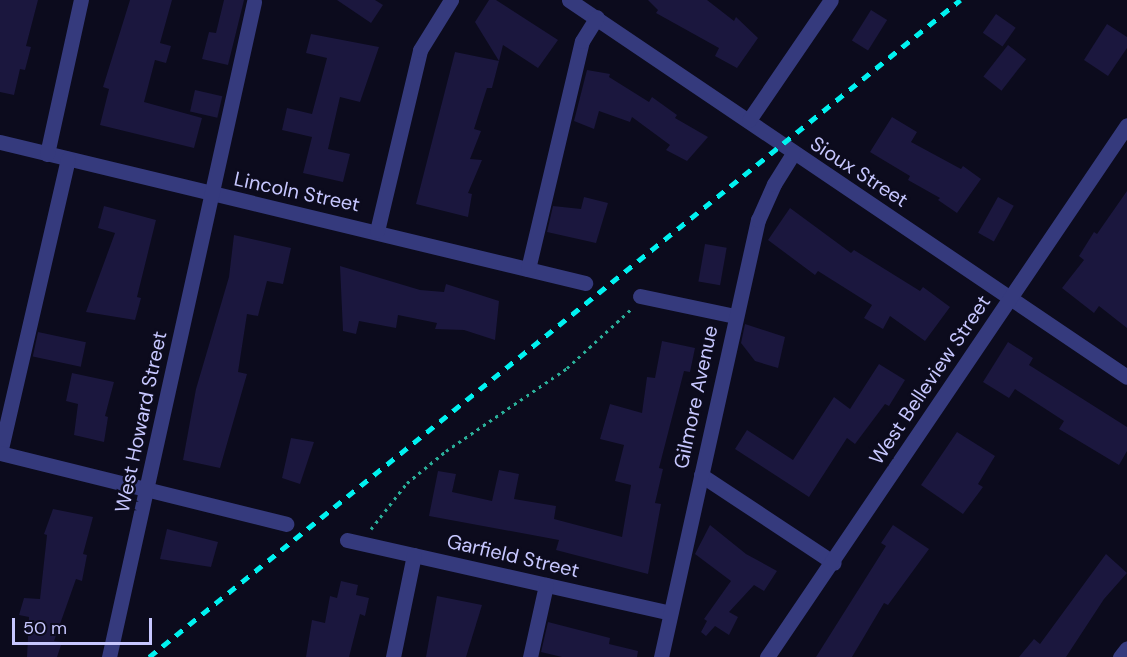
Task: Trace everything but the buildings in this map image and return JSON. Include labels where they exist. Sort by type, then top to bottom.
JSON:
[{"type":"street","points":[[47,154],[81,0]]},
{"type":"street","points":[[377,231],[420,50],[451,0]]},
{"type":"street","name":"Sioux Street","points":[[569,0],[1127,377]]},
{"type":"street","points":[[749,120],[831,0]]},
{"type":"street","name":"West Howard Street","points":[[109,657],[149,487],[210,195],[254,2]]},
{"type":"street","points":[[528,269],[582,41],[597,18]]},
{"type":"street","name":"West Belleview Street","points":[[767,657],[834,563],[1127,125]]},
{"type":"street","name":"Lincoln Street","points":[[0,142],[210,195],[377,231],[585,283]]},
{"type":"street","name":"Gilmore Avenue","points":[[662,657],[735,316],[758,220],[774,184],[793,153]]},
{"type":"street","points":[[68,159],[0,453],[149,487],[286,524]]},
{"type":"street","points":[[640,296],[735,316]]},
{"type":"street","points":[[701,476],[834,563]]},
{"type":"street","name":"Garfield Street","points":[[347,540],[670,613]]},
{"type":"street","points":[[393,657],[414,555]]},
{"type":"street","points":[[530,657],[546,585]]},
{"type":"street","points":[[1120,657],[1127,648]]},
{"type":"path","points":[[366,544],[373,524],[407,483],[446,451],[567,368],[621,320],[640,296]]},
{"type":"railway","points":[[149,657],[960,0]]}]
